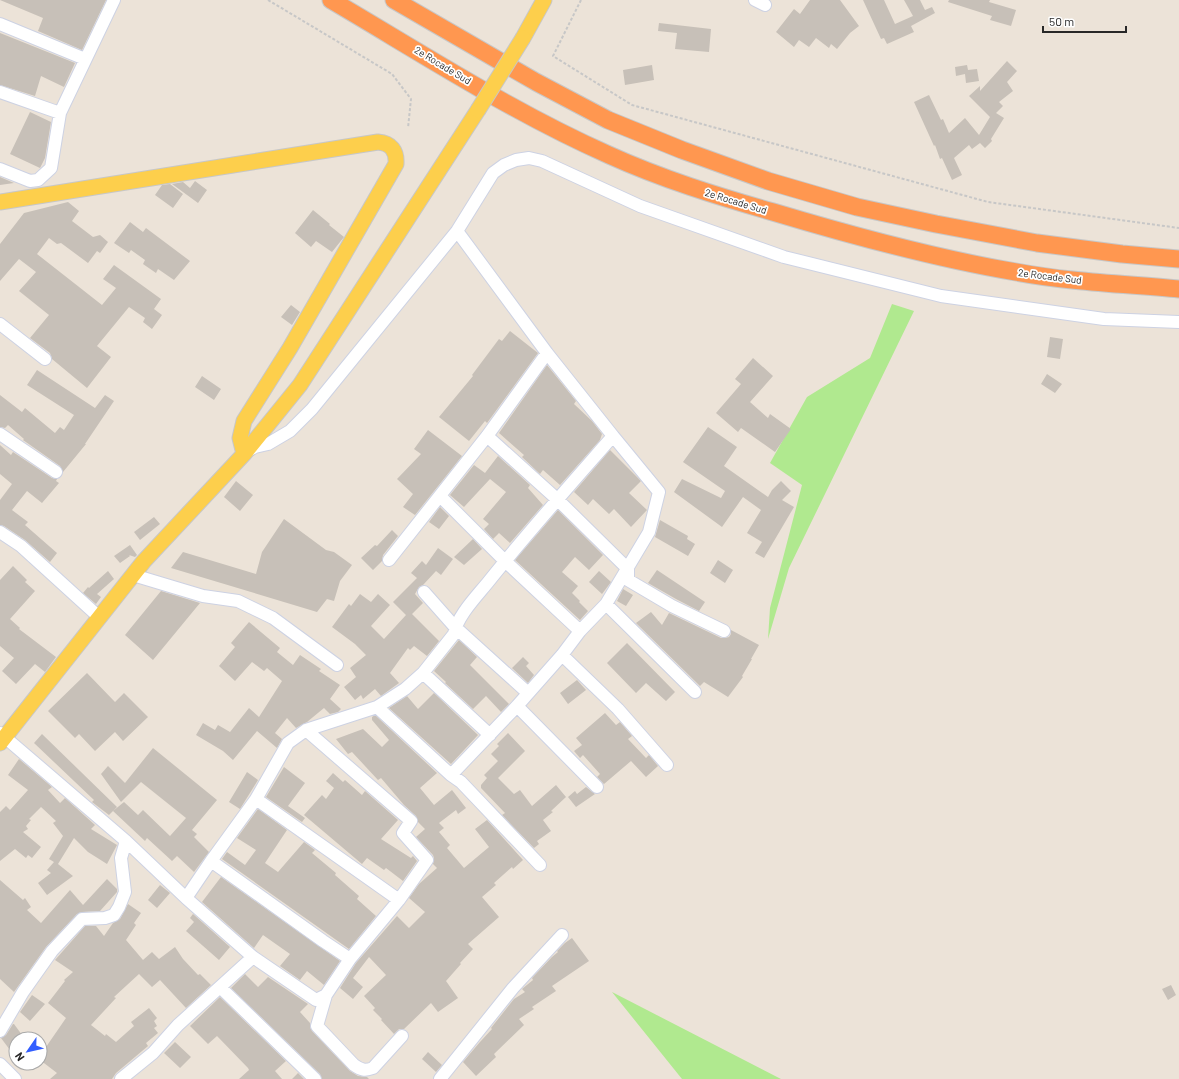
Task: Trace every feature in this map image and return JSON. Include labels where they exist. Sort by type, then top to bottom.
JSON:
[{"type":"highway","name":"2e Rocade Sud","points":[[331,0],[506,103],[558,131],[611,156],[666,178],[853,236],[957,261],[1017,273],[1179,289]]},
{"type":"highway","points":[[394,0],[536,82],[608,120],[682,150],[768,180],[857,207],[952,227],[1045,244],[1122,254],[1179,259]]},
{"type":"main road","points":[[2,738],[144,561],[244,454],[300,385],[478,110],[523,38],[544,0]]},
{"type":"main road","points":[[0,202],[378,142],[389,144],[393,148],[397,158],[396,164],[290,348],[244,420],[240,438],[244,454]]},
{"type":"street","points":[[0,169],[30,181],[38,180],[51,168],[60,113],[114,0]]},
{"type":"street","points":[[0,24],[85,59]]},
{"type":"street","points":[[0,92],[60,113]]},
{"type":"street","points":[[244,454],[255,447],[268,444],[290,431],[312,409],[457,231],[493,173],[504,165],[516,160],[529,158],[542,161],[640,206],[792,259],[941,296],[1104,319],[1179,322]]},
{"type":"street","points":[[451,774],[517,706],[562,655],[580,631],[606,604],[649,532],[660,492],[547,353],[457,231]]},
{"type":"street","points":[[0,324],[45,359]]},
{"type":"street","points":[[389,560],[487,436],[547,353]]},
{"type":"street","points":[[0,434],[56,472]]},
{"type":"street","points":[[487,436],[558,500],[628,569],[628,580],[672,606],[724,631]]},
{"type":"street","points":[[186,898],[256,799],[288,743],[306,730],[377,707],[405,689],[423,673],[454,634],[455,627],[468,608],[505,561],[613,436]]},
{"type":"street","points":[[440,496],[505,561],[580,631]]},
{"type":"street","points":[[0,532],[21,546],[99,617]]},
{"type":"street","points":[[133,575],[203,596],[238,601],[273,618],[337,665]]},
{"type":"street","points":[[424,592],[455,627],[528,693]]},
{"type":"street","points":[[606,604],[695,692]]},
{"type":"street","points":[[562,655],[618,709],[667,765]]},
{"type":"street","points":[[423,673],[490,735]]},
{"type":"street","points":[[517,706],[597,787]]},
{"type":"street","points":[[377,707],[461,782],[540,865]]},
{"type":"street","points":[[306,730],[411,821],[403,833],[427,860],[399,900],[350,959],[326,994],[317,1026],[354,1065],[360,1069],[367,1070],[373,1068],[402,1036]]},
{"type":"street","points":[[2,738],[126,841],[186,898],[254,956],[316,1000],[326,994]]},
{"type":"street","points":[[256,799],[399,900]]},
{"type":"street","points":[[0,1032],[23,992],[52,951],[82,919],[105,918],[114,915],[125,892],[121,858],[126,841]]},
{"type":"street","points":[[211,861],[350,959]]},
{"type":"street","points":[[440,1079],[513,988],[562,935]]},
{"type":"street","points":[[121,1079],[154,1053],[178,1025],[254,956]]},
{"type":"street","points":[[220,987],[315,1079]]},
{"type":"street","points":[[0,1064],[15,1079]]},
{"type":"path","points":[[268,0],[392,74],[411,100],[408,128]]},
{"type":"path","points":[[581,0],[553,56],[632,105],[988,202],[1179,228]]},
{"type":"green space","points":[[892,304],[914,311],[789,568],[768,639],[770,608],[802,485],[770,463],[807,397],[870,358]]},
{"type":"green space","points":[[612,992],[781,1079],[682,1079]]},
{"type":"building","points":[[0,0],[106,0],[82,50],[38,31],[43,18]]},
{"type":"building","points":[[810,0],[840,0],[859,26],[850,33],[837,49],[831,44],[829,48],[816,38],[809,47],[799,40],[794,47],[776,32],[794,9],[800,14]]},
{"type":"building","points":[[863,0],[884,0],[895,24],[913,16],[904,0],[920,0],[925,10],[932,7],[935,13],[911,26],[914,32],[887,44],[884,38],[881,39]]},
{"type":"building","points":[[949,0],[990,0],[989,2],[1016,10],[1011,26],[990,20],[992,16],[948,2]]},
{"type":"building","points":[[659,23],[711,29],[709,52],[675,49],[677,33],[658,31]]},
{"type":"building","points":[[0,33],[75,63],[64,87],[41,76],[35,96],[0,85]]},
{"type":"building","points":[[1007,61],[1017,71],[1007,82],[1013,91],[999,102],[1003,106],[996,113],[1004,118],[991,139],[992,141],[985,148],[980,143],[972,149],[969,145],[954,158],[962,175],[952,180],[942,158],[940,159],[935,145],[934,146],[914,102],[929,95],[941,120],[943,119],[949,133],[965,118],[979,135],[990,117],[969,96],[980,86],[980,91]]},
{"type":"building","points":[[652,65],[654,80],[625,85],[623,70]]},
{"type":"building","points":[[967,65],[968,70],[977,69],[979,81],[966,83],[965,74],[956,76],[955,67]]},
{"type":"building","points":[[30,112],[51,122],[45,158],[40,168],[10,154]]},
{"type":"building","points":[[0,177],[14,183],[0,185]]},
{"type":"building","points":[[195,181],[207,190],[198,203],[172,184],[183,182],[190,188]]},
{"type":"building","points":[[170,184],[183,194],[173,208],[155,195],[162,185]]},
{"type":"building","points":[[68,202],[79,211],[72,221],[93,237],[100,235],[108,242],[100,253],[97,251],[88,263],[61,243],[57,244],[49,238],[37,254],[102,305],[116,288],[103,279],[114,265],[161,299],[154,309],[162,315],[152,329],[143,322],[145,318],[129,307],[97,346],[111,357],[87,388],[52,359],[50,353],[30,338],[49,315],[19,291],[36,272],[19,259],[0,281],[0,244],[24,213]]},
{"type":"building","points":[[313,210],[344,237],[332,252],[316,241],[311,247],[295,233]]},
{"type":"building","points":[[130,222],[143,232],[146,228],[190,261],[174,280],[158,269],[156,273],[143,264],[145,260],[131,250],[129,253],[114,243]]},
{"type":"building","points":[[291,305],[300,312],[292,325],[281,317]]},
{"type":"building","points":[[510,331],[538,353],[487,423],[485,421],[469,441],[439,417],[473,376],[472,375],[499,339],[502,341]]},
{"type":"building","points":[[1050,337],[1063,339],[1060,359],[1047,357]]},
{"type":"building","points":[[753,358],[773,376],[750,402],[768,418],[770,414],[791,429],[775,452],[741,428],[738,432],[716,413],[741,384],[735,379]]},
{"type":"building","points":[[547,365],[576,401],[574,404],[592,421],[602,434],[600,440],[560,485],[543,470],[540,474],[522,457],[524,455],[499,433]]},
{"type":"building","points":[[37,370],[95,408],[105,395],[114,401],[86,444],[63,472],[60,466],[23,440],[24,439],[8,425],[5,428],[0,427],[0,395],[22,412],[25,408],[55,433],[60,427],[64,430],[74,415],[27,385]]},
{"type":"building","points":[[1047,374],[1062,384],[1055,393],[1041,384]]},
{"type":"building","points":[[202,376],[221,389],[214,400],[195,387]]},
{"type":"building","points":[[708,427],[737,447],[724,466],[768,497],[772,490],[781,481],[791,491],[782,500],[794,507],[764,558],[755,553],[762,542],[747,533],[761,510],[743,497],[722,527],[674,492],[682,479],[721,498],[725,491],[683,462]]},
{"type":"building","points":[[428,430],[462,456],[415,515],[403,507],[413,494],[397,479],[421,454],[414,449]]},
{"type":"building","points":[[0,445],[11,455],[13,452],[52,478],[57,479],[56,481],[59,483],[42,503],[27,491],[12,510],[28,522],[25,525],[57,553],[50,562],[25,540],[4,526],[0,525],[0,500],[12,484],[0,474]]},
{"type":"building","points":[[610,450],[641,481],[629,493],[647,510],[631,527],[614,509],[609,514],[593,499],[588,505],[574,492]]},
{"type":"building","points":[[498,456],[530,485],[528,488],[543,505],[510,543],[499,533],[493,539],[484,529],[489,524],[483,519],[506,492],[490,479],[464,507],[450,495],[474,465],[485,473]]},
{"type":"building","points":[[236,481],[253,495],[240,511],[224,497]]},
{"type":"building","points":[[440,507],[449,516],[439,529],[429,522]]},
{"type":"building","points":[[558,510],[603,555],[589,570],[575,557],[562,572],[578,586],[572,593],[588,611],[580,620],[515,560]]},
{"type":"building","points":[[154,517],[160,524],[140,540],[134,532]]},
{"type":"building","points":[[284,519],[326,550],[334,552],[352,565],[340,581],[334,601],[327,599],[317,612],[171,568],[183,552],[256,574],[262,552]]},
{"type":"building","points":[[660,520],[688,536],[687,539],[695,544],[688,556],[655,537]]},
{"type":"building","points":[[392,530],[398,536],[383,555],[382,561],[373,570],[361,558],[375,545],[377,546]]},
{"type":"building","points":[[473,539],[482,549],[464,565],[454,557]]},
{"type":"building","points":[[130,545],[137,555],[135,557],[129,555],[130,556],[120,563],[114,556]]},
{"type":"building","points":[[438,548],[453,559],[441,575],[436,571],[423,585],[419,587],[415,594],[423,603],[412,614],[439,641],[427,656],[414,646],[410,650],[408,648],[390,673],[399,683],[381,696],[375,689],[363,699],[361,695],[355,700],[344,687],[356,677],[350,668],[366,655],[355,644],[332,627],[349,604],[351,606],[360,594],[371,602],[378,594],[390,605],[371,626],[384,639],[406,615],[393,602],[417,578],[411,573],[422,561],[426,565]]},
{"type":"building","points":[[718,560],[733,570],[725,583],[710,573]]},
{"type":"building","points":[[13,566],[27,580],[25,582],[35,591],[10,619],[20,628],[19,629],[56,657],[45,672],[35,664],[16,684],[2,671],[14,658],[0,646],[0,580]]},
{"type":"building","points":[[657,570],[705,602],[699,611],[648,583]]},
{"type":"building","points":[[108,571],[114,579],[97,594],[101,597],[96,604],[83,593],[88,587],[89,588]]},
{"type":"building","points":[[599,571],[611,582],[602,594],[589,582]]},
{"type":"building","points":[[623,589],[633,595],[626,606],[617,601]]},
{"type":"building","points":[[161,591],[200,603],[153,660],[125,635]]},
{"type":"building","points":[[651,612],[662,625],[669,613],[721,638],[729,637],[731,630],[759,645],[742,676],[743,677],[728,697],[704,682],[700,686],[636,623]]},
{"type":"building","points":[[249,622],[280,648],[277,652],[293,665],[300,655],[321,669],[319,671],[340,685],[330,699],[341,709],[338,712],[330,714],[324,708],[307,722],[296,728],[287,718],[275,733],[282,739],[277,748],[257,731],[233,760],[223,751],[196,735],[203,723],[215,730],[218,725],[230,732],[249,708],[259,717],[282,681],[267,668],[264,671],[252,662],[235,681],[219,666],[235,647],[231,643]]},
{"type":"building","points":[[459,640],[477,657],[470,665],[509,704],[501,712],[486,696],[473,709],[434,671]]},
{"type":"building","points":[[627,643],[675,692],[666,701],[646,683],[636,693],[607,663]]},
{"type":"building","points":[[523,657],[529,663],[526,666],[534,675],[528,683],[512,668]]},
{"type":"building","points":[[87,673],[115,702],[124,693],[148,717],[123,741],[115,732],[95,751],[79,734],[75,738],[48,711]]},
{"type":"building","points":[[577,680],[586,690],[568,704],[560,693]]},
{"type":"building","points":[[434,693],[478,735],[451,764],[389,708],[407,696],[418,709]]},
{"type":"building","points":[[605,713],[616,725],[620,722],[632,736],[628,739],[646,758],[649,755],[658,766],[646,777],[631,761],[604,784],[597,777],[600,774],[583,755],[580,758],[574,751],[582,745],[576,738]]},
{"type":"building","points":[[375,715],[437,773],[420,788],[434,805],[452,790],[466,808],[458,814],[456,810],[439,823],[444,828],[439,832],[450,845],[447,848],[464,868],[489,847],[475,829],[487,820],[523,860],[513,869],[512,867],[494,883],[496,885],[482,897],[499,917],[468,944],[473,949],[446,981],[458,998],[438,1012],[431,1003],[404,1029],[399,1029],[394,1034],[373,1010],[375,1008],[364,996],[386,975],[369,957],[353,978],[363,987],[353,999],[340,988],[356,963],[397,916],[409,928],[425,912],[409,898],[419,884],[437,868],[433,864],[433,855],[416,837],[425,829],[418,822],[416,816],[404,805],[381,778],[378,780],[352,752],[348,754],[336,739],[363,729],[382,747],[389,740],[372,720],[372,717]]},
{"type":"building","points":[[508,733],[525,751],[498,778],[514,794],[520,790],[532,806],[556,785],[566,797],[551,811],[553,812],[543,820],[551,831],[537,841],[539,844],[534,848],[502,815],[505,813],[481,788],[481,785],[487,778],[484,775],[498,761],[491,754],[499,746],[497,744]]},
{"type":"building","points":[[42,734],[117,807],[109,815],[92,802],[94,800],[34,743]]},
{"type":"building","points":[[153,748],[217,800],[192,830],[197,834],[194,837],[209,852],[194,872],[177,856],[172,861],[147,838],[145,841],[113,811],[124,802],[138,815],[143,810],[170,836],[186,818],[141,782],[121,802],[101,774],[108,766],[125,783]]},
{"type":"building","points":[[19,759],[52,787],[48,790],[60,803],[65,798],[95,825],[91,829],[117,845],[107,864],[88,852],[74,838],[58,864],[73,876],[47,895],[38,883],[51,873],[47,870],[54,862],[49,859],[63,836],[53,823],[56,821],[41,807],[29,819],[31,820],[26,826],[28,829],[23,832],[41,847],[32,858],[28,855],[26,858],[15,849],[0,861],[0,812],[6,806],[10,810],[28,790],[8,775]]},
{"type":"building","points":[[284,767],[305,783],[288,806],[305,818],[302,822],[266,797]]},
{"type":"building","points":[[247,772],[258,780],[240,809],[229,802]]},
{"type":"building","points":[[333,773],[343,782],[345,780],[362,795],[365,791],[398,820],[381,839],[411,858],[413,856],[417,861],[403,881],[386,868],[384,870],[367,858],[362,864],[304,815],[322,795],[326,799],[334,788],[326,781]]},
{"type":"building","points":[[586,787],[595,794],[576,807],[568,797],[575,791],[577,794]]},
{"type":"building","points":[[258,809],[287,830],[265,863],[278,872],[304,842],[315,850],[312,853],[336,873],[335,875],[359,896],[357,899],[376,916],[349,949],[222,859],[227,852],[245,865],[256,850],[237,838]]},
{"type":"building","points":[[221,877],[340,961],[324,985],[307,971],[300,980],[280,966],[290,954],[263,935],[254,948],[202,902]]},
{"type":"building","points":[[107,879],[117,889],[117,892],[100,911],[82,912],[77,914],[46,947],[14,992],[0,979],[0,880],[23,900],[25,898],[31,907],[27,910],[41,923],[70,890],[83,905]]},
{"type":"building","points":[[160,885],[170,893],[157,908],[148,900]]},
{"type":"building","points":[[128,904],[141,913],[134,923],[136,925],[126,940],[143,960],[152,952],[159,959],[175,947],[183,959],[198,975],[200,974],[211,985],[186,1008],[160,980],[152,987],[139,974],[114,997],[116,998],[91,1025],[105,1036],[106,1034],[116,1042],[134,1026],[131,1022],[149,1008],[157,1018],[154,1021],[157,1026],[154,1028],[158,1033],[146,1043],[148,1046],[116,1073],[112,1079],[50,1079],[57,1073],[48,1066],[48,1044],[66,1018],[48,1003],[65,981],[64,980],[73,972],[55,960],[85,926],[96,926],[104,936],[113,923],[120,919]]},
{"type":"building","points":[[193,914],[230,947],[219,960],[186,931],[194,922],[190,918]]},
{"type":"building","points":[[572,938],[589,961],[552,986],[556,991],[532,1007],[534,1009],[519,1019],[524,1025],[494,1054],[496,1057],[476,1076],[463,1062],[492,1029],[491,1028],[514,999],[525,992],[522,989],[533,980],[532,978],[558,952],[557,951]]},
{"type":"building","points":[[245,974],[258,987],[268,977],[308,1004],[300,1012],[310,1023],[312,1031],[350,1071],[358,1076],[367,1077],[369,1079],[322,1079],[320,1074],[231,988]]},
{"type":"building","points":[[1171,985],[1176,995],[1168,1000],[1162,989]]},
{"type":"building","points":[[32,995],[45,1004],[30,1021],[20,1012]]},
{"type":"building","points":[[220,997],[286,1061],[275,1071],[282,1079],[239,1079],[249,1070],[248,1068],[217,1036],[208,1044],[190,1026]]},
{"type":"building","points":[[14,1024],[19,1031],[9,1031]]},
{"type":"building","points":[[8,1032],[8,1047],[1,1038]]},
{"type":"building","points":[[175,1042],[191,1057],[180,1068],[164,1053]]},
{"type":"building","points":[[428,1052],[442,1065],[436,1072],[422,1059]]},
{"type":"building","points":[[298,1073],[304,1079],[292,1079]]}]
